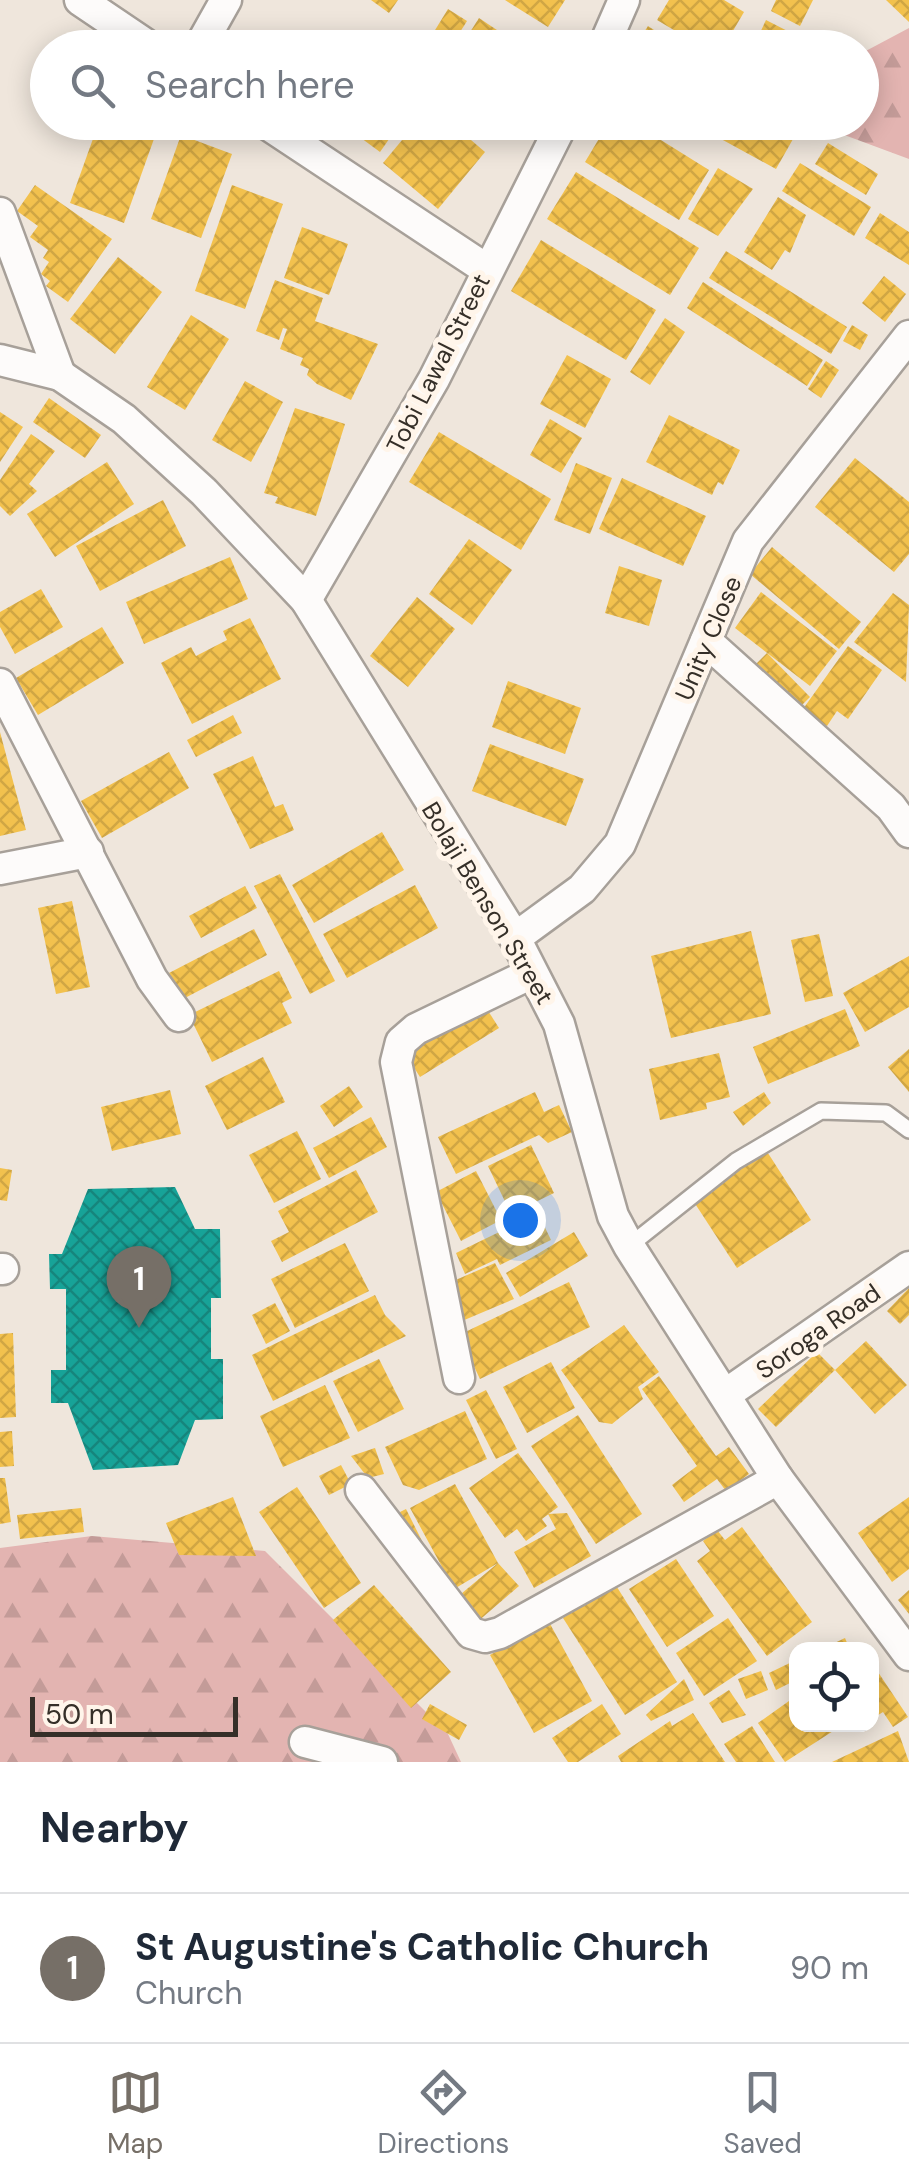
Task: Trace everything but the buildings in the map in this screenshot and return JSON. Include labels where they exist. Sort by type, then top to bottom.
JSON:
[{"type":"street","points":[[80,0],[124,30]]},
{"type":"street","points":[[209,30],[226,0]]},
{"type":"street","points":[[610,30],[624,0]]},
{"type":"street","points":[[291,140],[486,269]]},
{"type":"street","name":"Tobi Lawal Street","points":[[306,600],[434,379],[554,140]]},
{"type":"street","points":[[0,213],[60,375]]},
{"type":"street","name":"Unity Close","points":[[515,938],[582,888],[620,844],[748,541],[909,336]]},
{"type":"street","name":"Bolaji Benson Street","points":[[0,360],[60,375],[124,419],[191,480],[306,600],[515,938],[559,1024],[613,1216],[629,1246],[778,1479],[909,1655]]},
{"type":"street","points":[[706,641],[900,797],[909,832]]},
{"type":"street","points":[[0,684],[152,980],[179,1016]]},
{"type":"street","points":[[0,870],[88,852]]},
{"type":"street","points":[[459,1378],[396,1062],[401,1042],[416,1029],[532,973]]},
{"type":"street","name":"Soroga Road","points":[[726,1394],[909,1267]]},
{"type":"street","points":[[361,1490],[471,1633],[485,1637],[500,1634],[778,1479]]},
{"type":"street","points":[[305,1742],[382,1762]]},
{"type":"lane","points":[[629,1246],[736,1161],[821,1111],[886,1113],[909,1130]]},
{"type":"green space","points":[[909,28],[909,159],[858,140],[879,140],[879,44]]},
{"type":"green space","points":[[92,1536],[265,1551],[448,1734],[461,1762],[0,1762],[0,1548]]},
{"type":"place","name":"St Augustine's Catholic Church","points":[[139,1328]]}]
